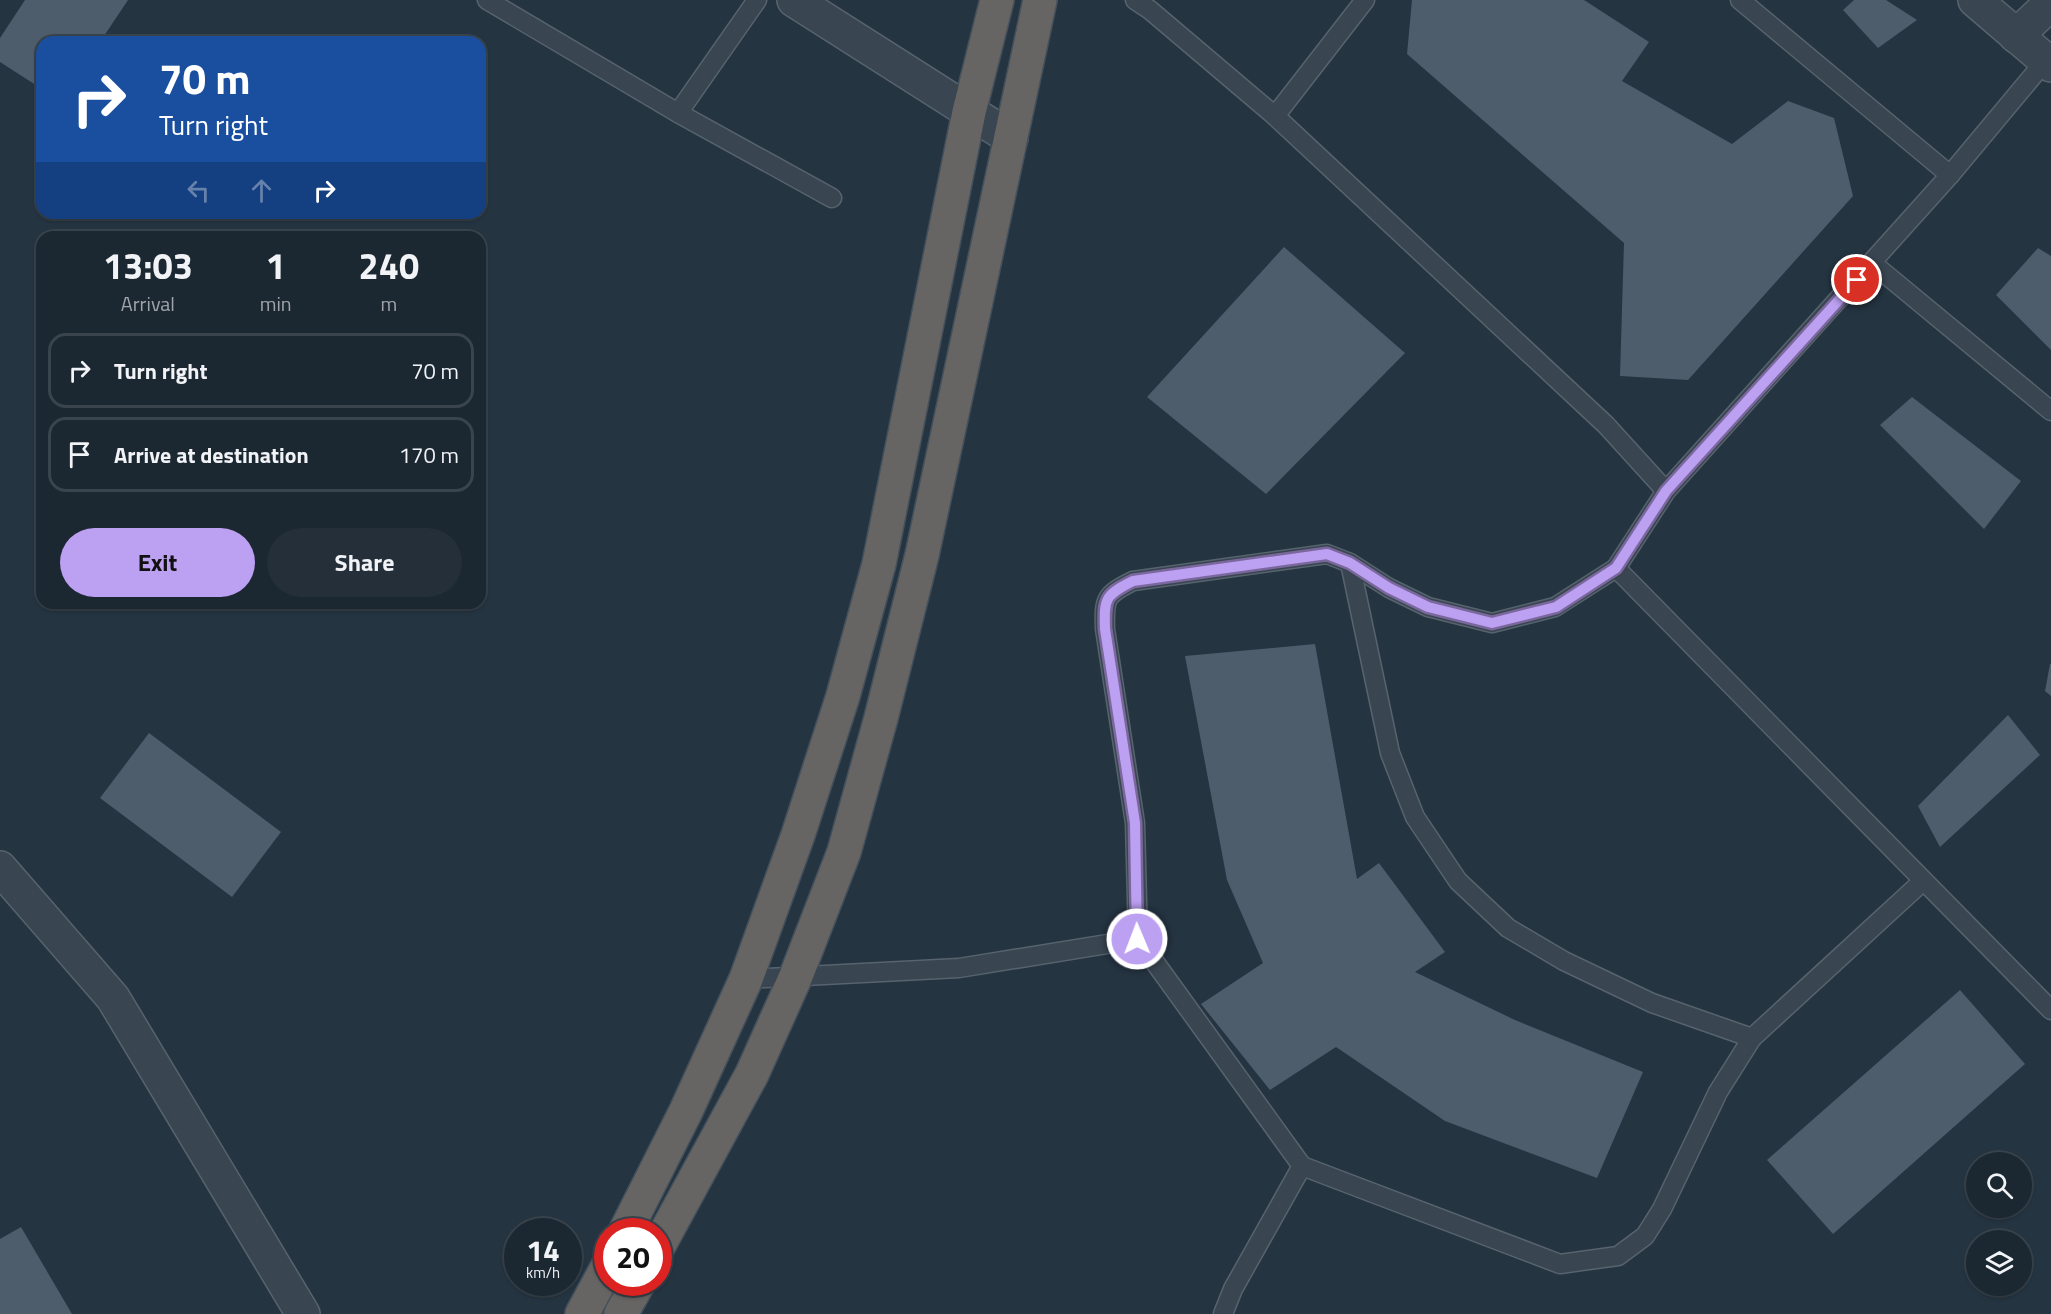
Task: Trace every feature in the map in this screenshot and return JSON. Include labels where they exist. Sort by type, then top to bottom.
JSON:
[{"type":"highway","points":[[632,1218],[686,1112],[746,979],[798,835],[840,707],[879,564],[969,112],[997,0]]},
{"type":"highway","points":[[672,1221],[752,1074],[796,976],[844,852],[922,555],[1040,0]]},
{"type":"highway","points":[[582,1314],[594,1292]]},
{"type":"highway","points":[[621,1314],[631,1296]]},
{"type":"street","points":[[794,0],[1011,138]]},
{"type":"street","points":[[1975,0],[2048,63]]},
{"type":"street","points":[[2016,36],[2051,3]]},
{"type":"street","points":[[0,868],[113,998],[303,1314]]},
{"type":"lane","points":[[487,0],[678,113],[832,198]]},
{"type":"lane","points":[[678,113],[757,0]]},
{"type":"lane","points":[[1135,0],[1150,10],[1275,116],[1606,425],[1666,491]]},
{"type":"lane","points":[[1275,116],[1365,0]]},
{"type":"lane","points":[[1740,0],[1950,175]]},
{"type":"lane","points":[[1923,881],[1752,1038],[1718,1092],[1662,1209],[1645,1236],[1618,1256],[1560,1264],[1302,1166],[1137,939],[1135,823],[1105,629],[1105,605],[1113,591],[1133,581],[1327,554],[1350,563],[1389,588],[1428,607],[1492,623],[1556,607],[1616,568],[1666,491],[1872,263],[2048,63]]},
{"type":"lane","points":[[1872,263],[2051,411]]},
{"type":"lane","points":[[1350,563],[1390,753],[1415,818],[1458,881],[1508,928],[1563,961],[1652,1003],[1752,1038]]},
{"type":"lane","points":[[1616,568],[2051,1010]]},
{"type":"lane","points":[[746,979],[958,968],[1137,939]]},
{"type":"lane","points":[[1223,1314],[1233,1289],[1302,1166]]},
{"type":"building","points":[[25,0],[128,0],[104,36],[36,36],[36,85],[0,62],[0,38]]},
{"type":"building","points":[[1412,0],[1584,0],[1649,42],[1622,81],[1732,144],[1788,101],[1834,118],[1853,196],[1688,380],[1620,376],[1624,243],[1407,54]]},
{"type":"building","points":[[1854,0],[1886,0],[1917,20],[1878,48],[1843,10]]},
{"type":"building","points":[[1284,247],[1405,353],[1266,494],[1147,397]]},
{"type":"building","points":[[2038,248],[2051,256],[2051,350],[1996,295]]},
{"type":"building","points":[[1912,397],[2021,481],[1984,529],[1880,425]]},
{"type":"building","points":[[1315,644],[1357,879],[1379,863],[1445,952],[1415,972],[1515,1020],[1643,1072],[1597,1178],[1445,1121],[1336,1047],[1270,1090],[1201,1004],[1263,963],[1227,880],[1185,656]]},
{"type":"building","points":[[2051,664],[2051,696],[2045,691]]},
{"type":"building","points":[[2008,715],[2040,755],[1940,847],[1918,806]]},
{"type":"building","points":[[149,733],[281,832],[232,897],[100,798]]},
{"type":"building","points":[[1960,990],[2025,1064],[1833,1234],[1767,1160]]},
{"type":"building","points":[[21,1227],[72,1314],[0,1314],[0,1239]]},
{"type":"route","points":[[1137,939],[1135,823],[1105,629],[1105,605],[1113,591],[1133,581],[1327,554],[1350,563],[1389,588],[1428,607],[1492,623],[1556,607],[1616,568],[1666,491],[1857,280]]}]
